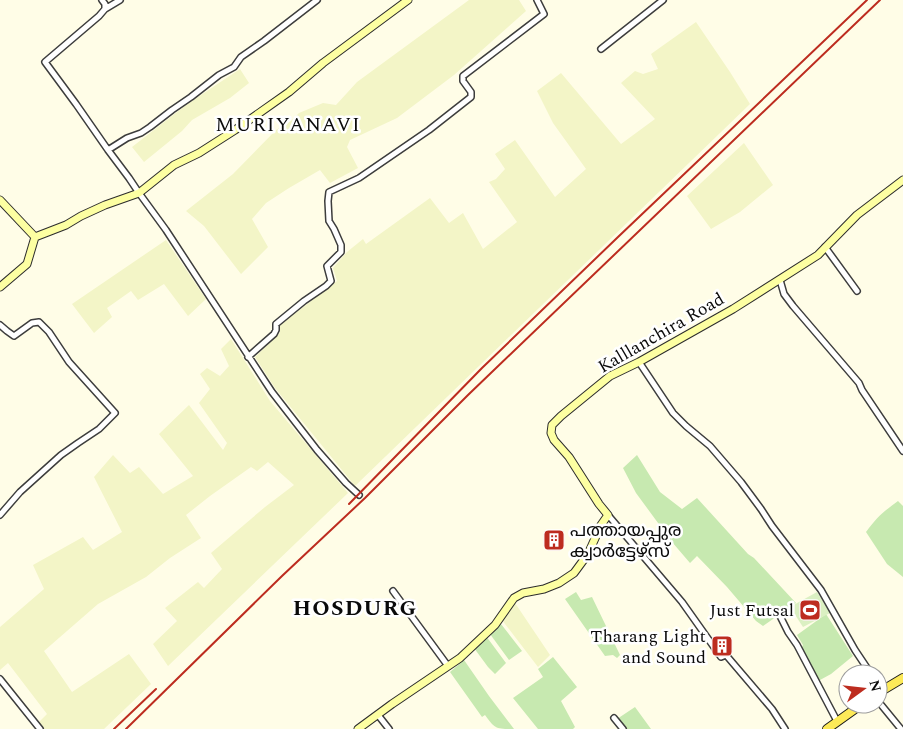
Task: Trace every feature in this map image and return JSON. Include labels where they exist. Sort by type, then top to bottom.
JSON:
[{"type":"main road","points":[[888,686],[903,678]]},
{"type":"main road","points":[[827,729],[848,714]]},
{"type":"street","points":[[102,0],[105,4],[105,9]]},
{"type":"street","points":[[120,0],[105,9],[45,62],[166,230],[272,392],[317,450],[358,495]]},
{"type":"street","points":[[108,150],[127,138],[141,134],[150,128],[219,75],[234,67],[241,56],[264,41],[317,0]]},
{"type":"street","points":[[35,237],[66,225],[105,205],[139,193],[174,166],[199,153],[235,130],[289,92],[323,62],[408,0]]},
{"type":"street","points":[[248,357],[274,334],[276,324],[331,281],[328,266],[342,252],[334,229],[329,221],[327,210],[329,192],[359,178],[429,130],[471,97],[471,92],[463,81],[463,76],[544,14],[537,0]]},
{"type":"street","points":[[601,49],[664,0]]},
{"type":"street","name":"Kalllanchira Road","points":[[608,515],[569,457],[554,440],[550,433],[552,425],[610,376],[733,310],[818,255],[857,215],[903,180]]},
{"type":"street","points":[[0,200],[35,237]]},
{"type":"street","points":[[0,287],[27,264],[35,237]]},
{"type":"street","points":[[826,246],[857,291]]},
{"type":"street","points":[[780,280],[784,294],[859,383],[903,450]]},
{"type":"street","points":[[0,325],[14,336],[32,323],[39,322],[49,332],[69,362],[115,413],[99,429],[61,455],[20,492],[0,515]]},
{"type":"street","points":[[638,362],[673,413],[710,446],[756,502],[821,590],[864,664]]},
{"type":"street","points":[[358,729],[460,658],[495,625],[514,598],[523,593],[559,583],[574,573],[588,554],[601,525],[608,515],[682,602],[721,657],[726,655],[772,709],[785,729]]},
{"type":"street","points":[[393,591],[448,666]]},
{"type":"street","points":[[779,614],[837,722]]},
{"type":"street","points":[[0,679],[40,729]]},
{"type":"street","points":[[888,713],[901,729]]},
{"type":"street","points":[[378,715],[389,729]]},
{"type":"street","points":[[614,718],[623,729]]},
{"type":"green space","name":"MURIYANAVI","points":[[469,0],[519,0],[526,11],[454,75],[397,118],[350,140],[347,147],[358,168],[330,183],[320,170],[266,203],[252,219],[268,247],[241,274],[204,226],[186,211],[233,174],[276,130],[291,121],[299,113],[323,103],[336,105],[357,82]]},
{"type":"green space","points":[[696,22],[750,104],[355,486],[275,388],[255,357],[280,333],[280,325],[337,281],[333,268],[347,252],[363,239],[366,244],[430,198],[449,223],[463,213],[483,249],[517,222],[489,182],[496,179],[505,169],[495,154],[515,140],[555,197],[586,169],[553,123],[537,91],[561,73],[621,144],[655,119],[621,83],[635,71],[643,74],[658,69],[651,54]]},
{"type":"green space","points":[[240,69],[249,83],[230,98],[192,120],[182,131],[144,162],[132,147],[186,105]]},
{"type":"green space","points":[[744,143],[773,185],[740,212],[711,229],[687,196]]},
{"type":"green space","points":[[166,240],[206,299],[188,316],[164,284],[138,300],[131,291],[107,308],[112,317],[94,333],[72,304]]},
{"type":"green space","points":[[231,339],[270,401],[348,493],[168,666],[153,644],[177,621],[165,608],[198,582],[204,588],[222,569],[211,553],[294,485],[268,462],[257,471],[251,467],[210,496],[186,515],[201,538],[170,558],[146,577],[98,604],[44,651],[72,692],[129,654],[151,684],[104,729],[43,729],[38,723],[47,714],[8,663],[0,670],[0,627],[44,589],[33,565],[83,537],[93,550],[122,532],[94,477],[113,455],[130,473],[139,467],[163,494],[193,476],[159,434],[189,405],[223,450],[227,443],[199,403],[210,389],[200,374],[207,368],[220,376],[229,366],[221,349]]},
{"type":"green space","points":[[637,455],[660,492],[682,509],[697,498],[796,603],[763,626],[756,621],[697,556],[690,563],[636,493],[623,468]]},
{"type":"green space","points":[[898,501],[903,506],[903,577],[887,564],[866,532],[880,515]]},
{"type":"green space","points":[[576,592],[581,600],[592,597],[620,655],[617,658],[613,655],[605,656],[565,599]]},
{"type":"green space","name":"Just Futsal","points":[[817,592],[830,613],[803,627],[790,607]]},
{"type":"green space","points":[[515,603],[550,655],[538,667],[502,620]]},
{"type":"green space","points":[[826,614],[853,656],[843,664],[838,664],[838,668],[831,674],[820,680],[816,679],[801,649],[803,645],[797,635]]},
{"type":"green space","points":[[501,624],[522,651],[509,660],[490,634]]},
{"type":"green space","points":[[486,636],[506,663],[495,674],[474,648]]},
{"type":"green space","points":[[553,657],[577,687],[561,701],[575,727],[573,729],[538,729],[513,698],[543,677],[538,669]]},
{"type":"green space","points":[[464,660],[514,729],[497,727],[485,715],[482,717],[450,672]]},
{"type":"green space","points":[[635,707],[651,729],[624,729],[617,719]]},
{"type":"railway","points":[[349,504],[482,368],[867,0]]},
{"type":"railway","points":[[126,729],[282,576],[365,498],[468,395],[880,0]]},
{"type":"railway","points":[[114,729],[156,689]]},
{"type":"place","name":"പത്തായപ്പുര ക്വാർട്ടേഴ്സ്","points":[[554,540]]},
{"type":"place","name":"Just Futsal","points":[[810,610]]},
{"type":"place","name":"Tharang Light and Sound","points":[[722,646]]},
{"type":"district","name":"MURIYANAVI","points":[[288,125]]},
{"type":"district","name":"HOSDURG","points":[[355,608]]}]
